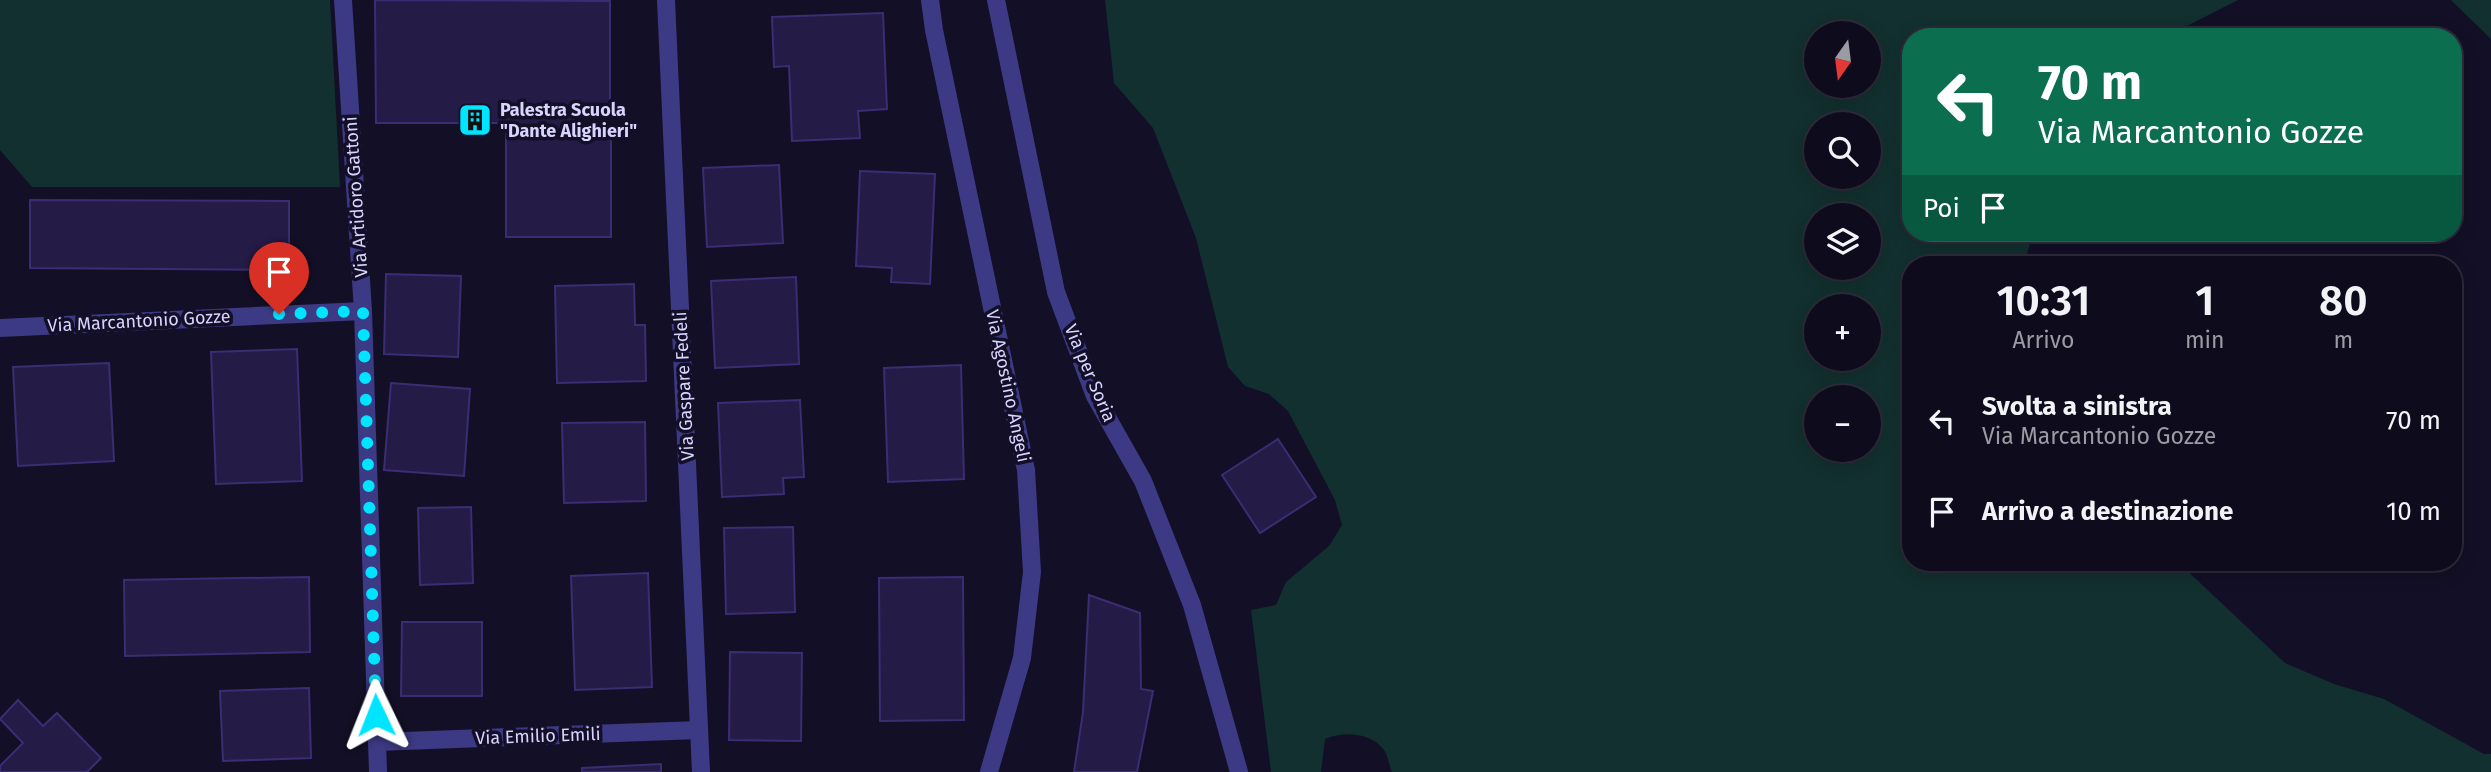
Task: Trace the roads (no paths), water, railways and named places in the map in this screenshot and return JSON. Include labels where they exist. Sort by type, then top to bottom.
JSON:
[{"type":"street","name":"Via Artidoro Gattoni","points":[[343,0],[363,311],[378,772]]},
{"type":"street","name":"Via Gaspare Fedeli","points":[[666,0],[701,772]]},
{"type":"street","name":"Via Agostino Angeli","points":[[930,0],[936,43],[1026,470],[1032,572],[1023,646],[989,772]]},
{"type":"street","name":"Via per Soria","points":[[996,0],[1056,292],[1095,396],[1143,481],[1192,605],[1239,772]]},
{"type":"street","name":"Via Marcantonio Gozze","points":[[0,328],[363,311]]},
{"type":"street","name":"Via Emilio Emili","points":[[377,742],[699,730]]},
{"type":"place","name":"Palestra Scuola \"Dante Alighieri\"","points":[[475,120]]}]
